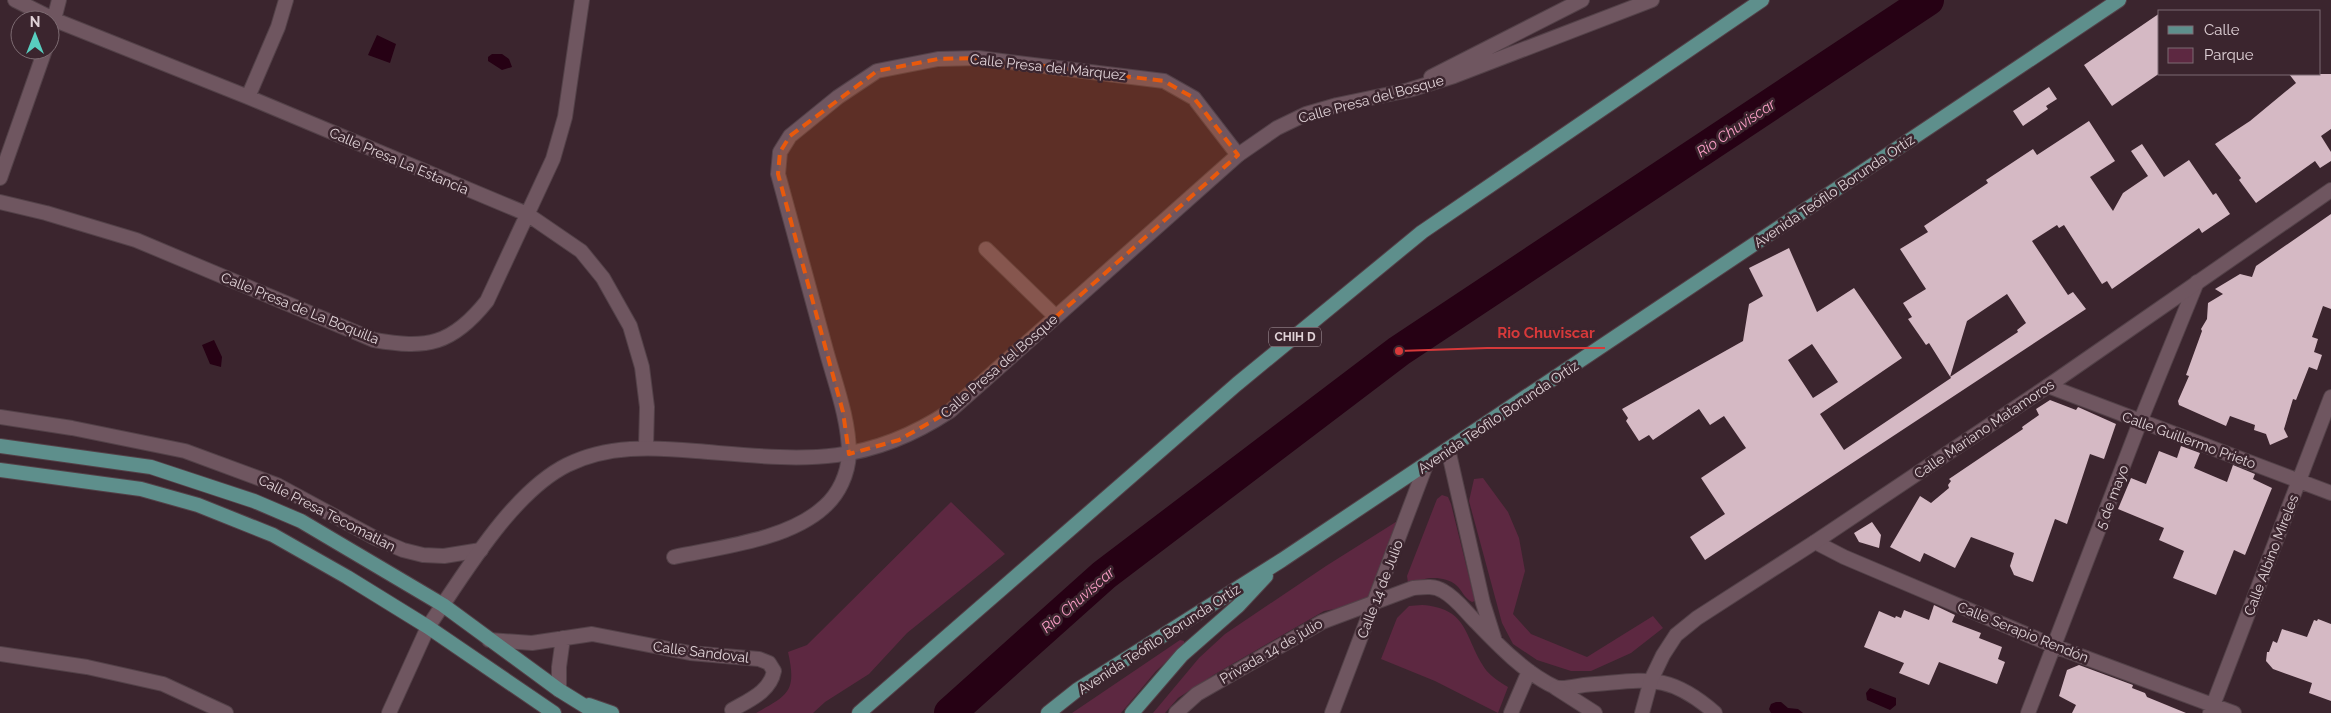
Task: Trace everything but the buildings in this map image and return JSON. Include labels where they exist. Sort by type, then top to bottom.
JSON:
[{"type":"main road","name":"CHIH D","points":[[859,713],[1238,384],[1422,232],[1762,0]]},
{"type":"main road","name":"Avenida Teófilo Borunda Ortíz","points":[[1048,713],[1077,690],[1282,560],[2119,0]]},
{"type":"main road","points":[[0,446],[151,467],[219,488],[301,521],[443,605],[564,694],[596,713]]},
{"type":"main road","points":[[0,470],[141,489],[198,505],[273,535],[428,627],[549,711]]},
{"type":"main road","points":[[1132,713],[1182,656],[1238,606],[1282,560]]},
{"type":"main road","points":[[564,694],[612,713]]},
{"type":"street","name":"Calle Presa La Estancia","points":[[15,0],[35,10]]},
{"type":"street","points":[[248,97],[278,26],[286,0]]},
{"type":"street","name":"Calle Presa de La Boquilla","points":[[0,202],[46,213],[136,240],[374,340],[404,345],[431,342],[454,334],[472,320],[487,301],[553,160],[565,117],[582,0]]},
{"type":"street","points":[[1409,90],[1459,62],[1582,0]]},
{"type":"street","name":"Calle Presa del Bosque","points":[[389,713],[428,627],[481,550],[513,509],[541,482],[566,465],[598,453],[646,447],[811,458],[873,450],[899,440],[927,427],[950,411],[1238,155],[1277,128],[1299,117],[1337,105],[1409,90],[1493,62],[1632,4],[1652,0]]},
{"type":"street","name":"Calle Presa La Estancia","points":[[60,22],[248,97],[527,214],[581,251],[603,278],[630,326],[642,368],[648,408],[646,447]]},
{"type":"street","name":"Calle Presa del Márquez","points":[[674,557],[752,540],[794,526],[824,508],[838,491],[846,475],[849,454],[843,412],[778,174],[780,152],[790,136],[838,97],[877,71],[938,59],[978,58],[1133,76],[1164,81],[1194,98],[1238,155]]},
{"type":"street","points":[[0,178],[41,60]]},
{"type":"street","name":"Calle Mariano Matamoros","points":[[1642,713],[1651,680],[1663,655],[1676,636],[1697,618],[1815,542],[2048,386],[2331,190]]},
{"type":"street","points":[[986,249],[1055,316]]},
{"type":"street","name":"5 de mayo","points":[[2028,713],[2140,422],[2197,282]]},
{"type":"street","name":"Calle Guillermo Prieto","points":[[2048,386],[2331,493]]},
{"type":"street","name":"Calle Albino Mireles","points":[[2212,709],[2331,397]]},
{"type":"street","name":"Calle Presa Tecomatlan","points":[[0,417],[72,428],[185,451],[277,485],[375,538],[402,550],[423,555],[444,556],[481,550]]},
{"type":"street","points":[[1448,449],[1483,603],[1495,641]]},
{"type":"street","name":"Calle 14 de Julio","points":[[1332,713],[1426,464]]},
{"type":"street","name":"Calle Serapio Rendón","points":[[1815,542],[1844,557],[2054,646],[2212,709],[2234,713]]},
{"type":"street","points":[[1374,604],[1413,588],[1429,587],[1442,590],[1529,671],[1595,713]]},
{"type":"street","name":"Privada 14 de julio","points":[[1176,713],[1197,694],[1322,622],[1374,604]]},
{"type":"street","name":"Calle Sandoval","points":[[563,638],[592,634],[681,652],[759,659],[769,663],[774,671],[772,682],[764,690],[732,710]]},
{"type":"street","points":[[489,640],[532,643],[563,638],[559,667],[564,694]]},
{"type":"street","points":[[0,654],[87,667],[163,684],[226,713]]},
{"type":"street","points":[[1511,713],[1529,671]]},
{"type":"street","points":[[1556,688],[1651,680],[1668,683],[1684,689],[1715,713]]},
{"type":"highlighted area","points":[[978,58],[1133,76],[1164,81],[1194,98],[1238,155],[950,411],[899,440],[849,454],[843,412],[778,174],[780,152],[790,136],[877,71],[938,59]]},
{"type":"green space","points":[[1483,478],[1508,512],[1519,538],[1525,571],[1513,614],[1531,634],[1587,657],[1653,616],[1663,628],[1631,653],[1591,671],[1571,671],[1537,660],[1513,644],[1502,623],[1469,501],[1474,479]]},
{"type":"green space","points":[[1442,495],[1448,497],[1451,504],[1475,601],[1472,602],[1456,585],[1446,580],[1429,578],[1414,584],[1408,583],[1407,576],[1437,499]]},
{"type":"green space","points":[[951,502],[1005,554],[907,633],[869,674],[825,702],[813,713],[756,713],[776,701],[787,691],[791,676],[788,652],[807,645]]},
{"type":"green space","points":[[1399,520],[1367,603],[1324,611],[1215,674],[1178,698],[1165,713],[1153,713],[1199,658],[1225,634],[1326,566]]},
{"type":"green space","points":[[1409,606],[1436,607],[1456,617],[1467,632],[1484,668],[1508,687],[1498,713],[1435,681],[1381,659],[1397,618]]},
{"type":"green space","points":[[1180,640],[1184,641],[1184,645],[1156,671],[1121,713],[1072,713]]},
{"type":"shaded area","points":[[377,35],[396,44],[390,63],[368,55]]},
{"type":"shaded area","points":[[492,54],[502,54],[509,59],[512,67],[502,70],[488,61],[488,57]]},
{"type":"shaded area","points":[[214,340],[222,357],[221,367],[210,364],[202,345]]},
{"type":"shaded area","points":[[1870,688],[1896,698],[1896,705],[1890,710],[1867,700],[1866,693]]},
{"type":"shaded area","points":[[1781,702],[1788,708],[1798,709],[1803,713],[1771,713],[1769,709],[1771,704]]},
{"type":"waterway","name":"Rio Chuviscar","points":[[950,713],[1104,575],[1399,351],[1928,0]]},
{"type":"place","name":"Rio Chuviscar","points":[[1399,351]]}]
